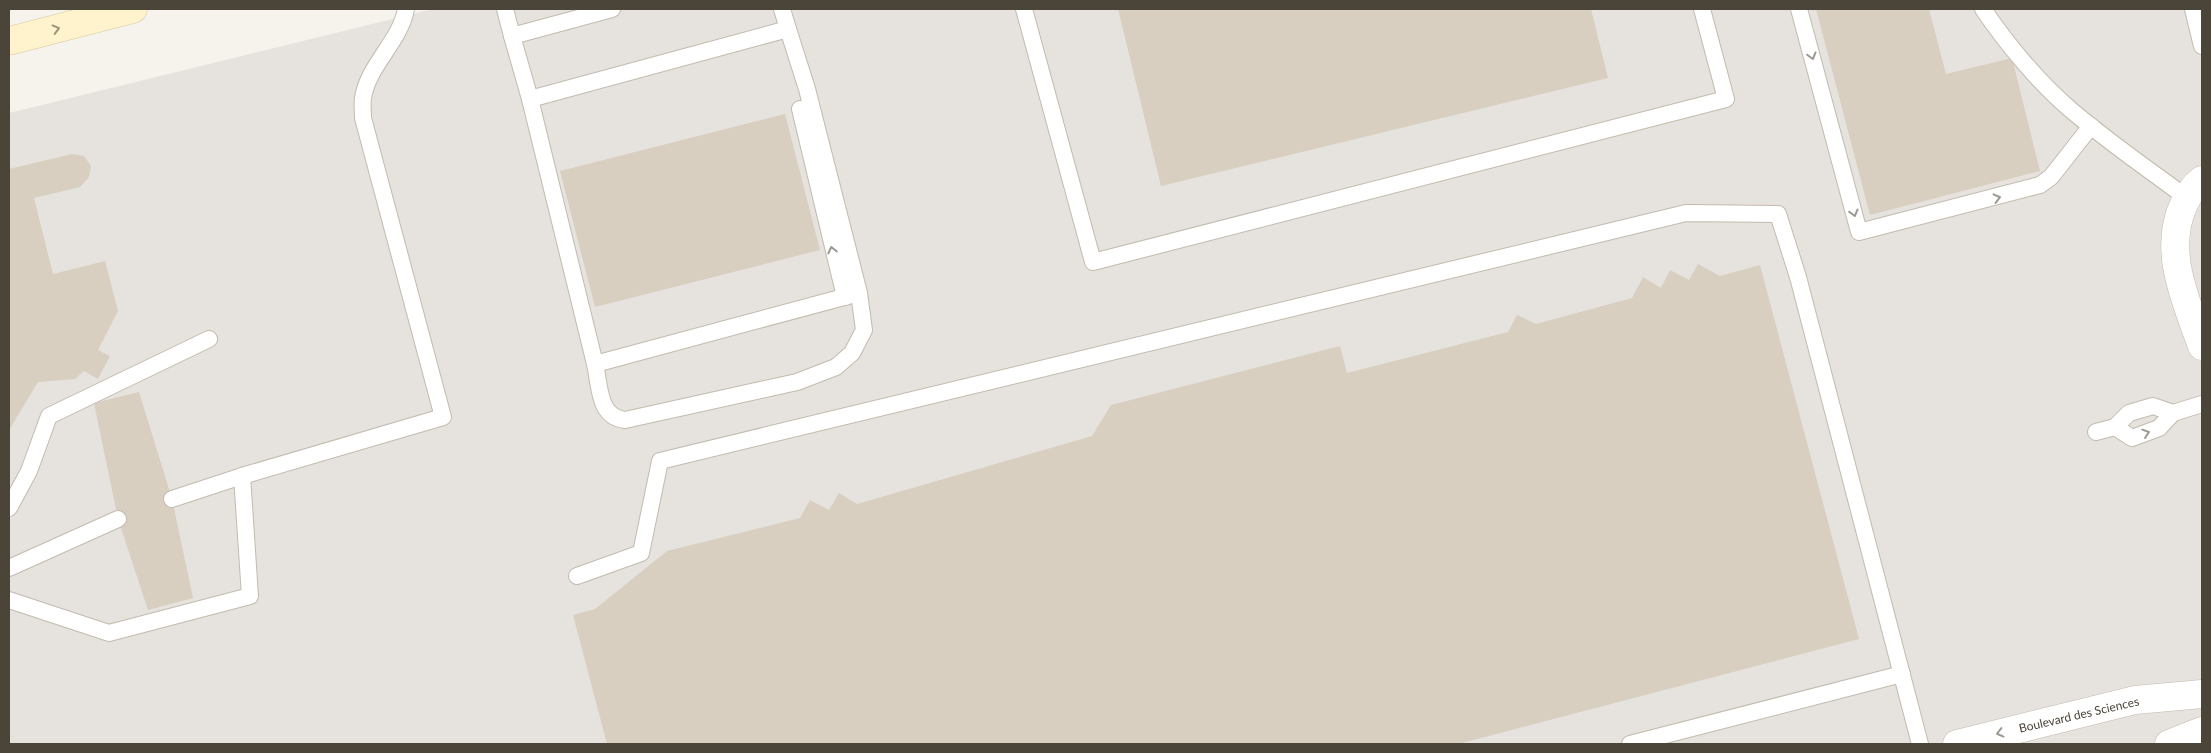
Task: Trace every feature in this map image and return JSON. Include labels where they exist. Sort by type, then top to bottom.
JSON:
[{"type":"main road","points":[[9,41],[133,9]]},
{"type":"street","points":[[2194,189],[2178,216],[2176,256],[2179,278],[2202,346]]},
{"type":"street","name":"Boulevard des Sciences","points":[[1957,744],[2135,700],[2202,694]]},
{"type":"street","points":[[2169,744],[2202,731]]},
{"type":"lane","points":[[172,499],[242,476],[443,417],[363,118],[363,97],[374,70],[404,20],[406,9]]},
{"type":"lane","points":[[505,9],[530,99],[605,410],[614,419],[625,420],[797,382],[836,367],[852,354],[864,330],[852,295],[800,109],[807,90],[782,9]]},
{"type":"lane","points":[[512,36],[612,9]]},
{"type":"lane","points":[[1024,9],[1093,262],[1726,99],[1702,9]]},
{"type":"lane","points":[[1799,9],[1859,232],[2040,186],[2051,177],[2090,126]]},
{"type":"lane","points":[[1983,9],[2027,65],[2070,109],[2090,126],[2194,189]]},
{"type":"lane","points":[[2193,9],[2202,46]]},
{"type":"lane","points":[[530,99],[788,29]]},
{"type":"lane","points":[[577,576],[641,553],[660,461],[1686,213],[1778,214],[1798,277],[1920,744]]},
{"type":"lane","points":[[595,364],[852,295]]},
{"type":"lane","points":[[9,508],[29,471],[49,416],[209,339]]},
{"type":"lane","points":[[2115,427],[2132,438],[2159,428],[2172,413],[2202,404]]},
{"type":"lane","points":[[2096,432],[2115,427],[2130,413],[2153,406],[2172,413]]},
{"type":"lane","points":[[9,600],[109,633],[250,596],[242,476]]},
{"type":"lane","points":[[9,568],[118,519]]},
{"type":"lane","points":[[1630,744],[1902,674]]},
{"type":"shaded area","points":[[433,9],[2202,9],[2202,744],[9,744],[9,113]]},
{"type":"building","points":[[1118,9],[1591,9],[1608,78],[1161,186]]},
{"type":"building","points":[[1816,9],[1929,9],[1946,74],[2012,58],[2040,171],[1870,215]]},
{"type":"building","points":[[785,114],[820,250],[595,307],[560,171]]},
{"type":"building","points":[[72,154],[84,156],[91,166],[89,177],[80,187],[34,198],[53,274],[105,261],[118,311],[98,350],[110,356],[98,379],[84,371],[75,379],[38,382],[9,430],[9,169]]},
{"type":"building","points":[[1698,264],[1720,276],[1760,265],[1859,639],[1458,744],[607,744],[573,615],[595,609],[667,551],[800,518],[810,500],[829,510],[839,493],[857,504],[1092,436],[1111,405],[1340,346],[1347,373],[1508,332],[1517,315],[1536,324],[1632,298],[1643,277],[1661,288],[1670,270],[1689,280]]},
{"type":"building","points":[[139,392],[172,499],[193,598],[148,610],[118,519],[94,403]]}]
